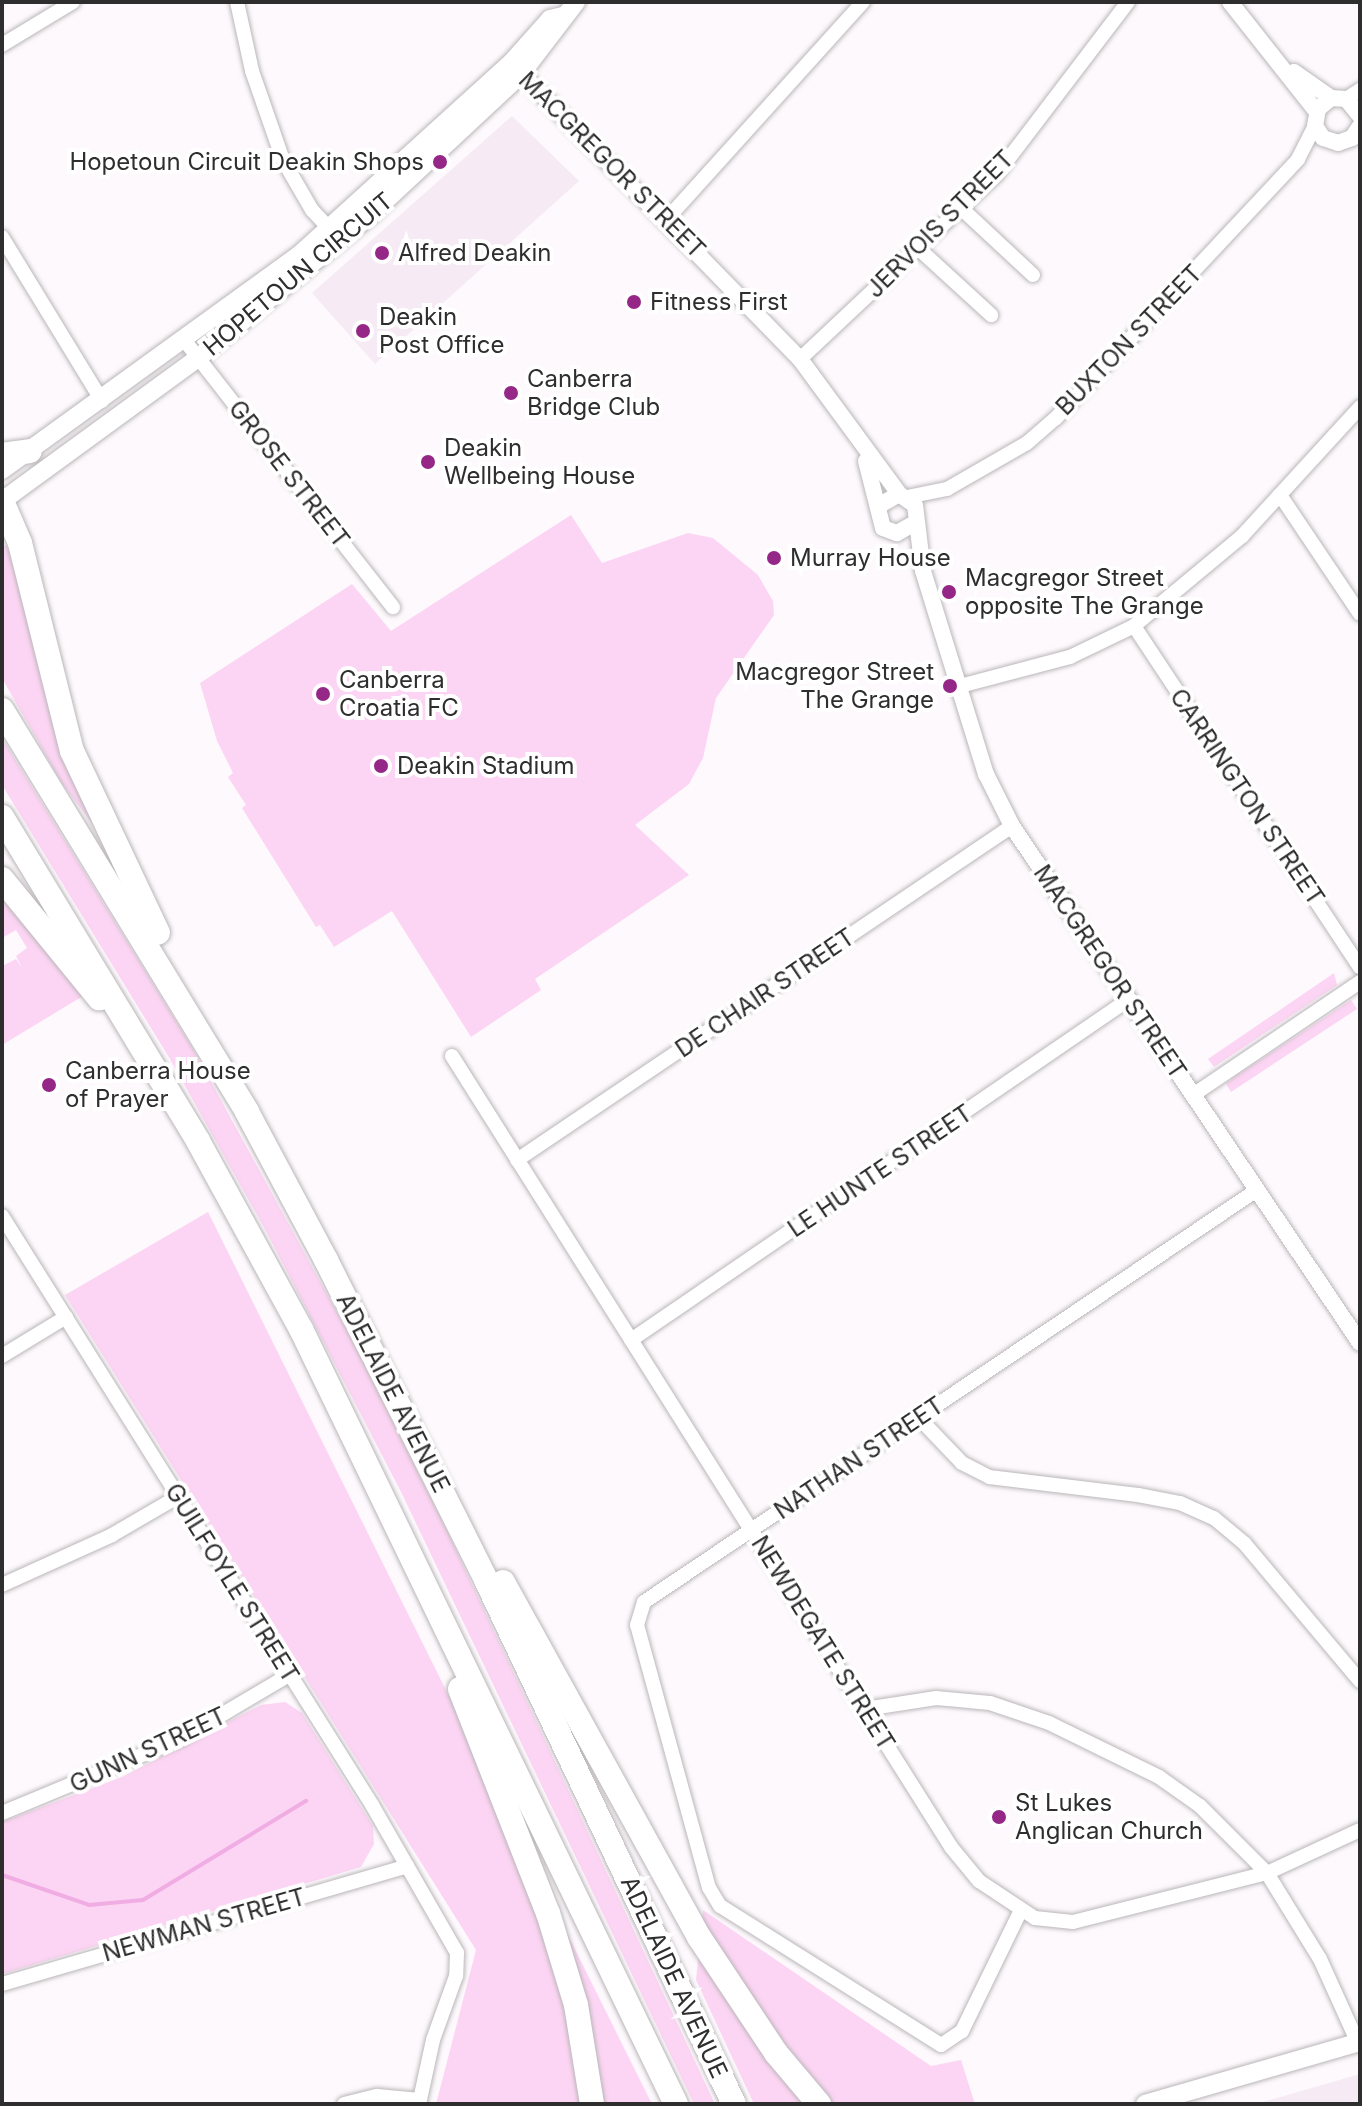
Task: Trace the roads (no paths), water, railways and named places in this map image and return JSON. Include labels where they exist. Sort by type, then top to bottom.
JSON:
[{"type":"highway","points":[[2,455],[30,451]]},
{"type":"highway","points":[[2,501],[17,532],[53,690],[81,777],[247,1112]]},
{"type":"highway","name":"ADELAIDE AVENUE","points":[[2,710],[247,1112],[421,1447],[734,2104]]},
{"type":"highway","points":[[2,817],[162,1079],[301,1329],[676,2104]]},
{"type":"highway","points":[[2,879],[162,1079]]},
{"type":"highway","points":[[421,1447],[472,1524],[699,1937],[812,2099]]},
{"type":"highway","points":[[392,1512],[410,1580],[468,1708],[548,1913],[576,2005],[592,2104]]},
{"type":"main road","name":"HOPETOUN CIRCUIT","points":[[2,501],[198,358],[558,30],[569,9]]},
{"type":"main road","name":"HOPETOUN CIRCUIT","points":[[2,470],[334,235]]},
{"type":"main road","points":[[102,401],[114,420]]},
{"type":"main road","points":[[1145,2104],[1359,2042]]},
{"type":"street","points":[[2,45],[73,2]]},
{"type":"street","points":[[237,2],[252,71],[283,160],[334,235]]},
{"type":"street","points":[[666,220],[863,2]]},
{"type":"street","name":"JERVOIS STREET","points":[[800,359],[997,174],[1128,2]]},
{"type":"street","points":[[1230,2],[1286,67],[1316,119],[1345,144],[1360,126]]},
{"type":"street","points":[[1286,67],[1346,96],[1360,113]]},
{"type":"street","name":"MACGREGOR STREET","points":[[516,69],[800,359],[863,452],[903,496],[916,521],[923,571],[986,774],[1012,826],[1360,1343]]},
{"type":"street","points":[[1316,119],[1346,96]]},
{"type":"street","name":"BUXTON STREET","points":[[916,521],[938,493],[1027,443],[1056,418],[1298,159],[1316,119]]},
{"type":"street","name":"BUXTON STREET","points":[[1298,159],[1345,144]]},
{"type":"street","points":[[962,209],[1033,275]]},
{"type":"street","points":[[2,237],[102,401]]},
{"type":"street","points":[[919,249],[991,315]]},
{"type":"street","name":"GROSE STREET","points":[[185,341],[393,607]]},
{"type":"street","points":[[960,686],[1070,657],[1134,626],[1242,536],[1360,407]]},
{"type":"street","name":"MACGREGOR STREET","points":[[863,452],[880,505],[881,524],[895,533],[923,571]]},
{"type":"street","name":"BUXTON STREET","points":[[903,496],[938,493]]},
{"type":"street","points":[[1280,495],[1360,614]]},
{"type":"street","points":[[880,505],[903,496]]},
{"type":"street","points":[[895,533],[916,521]]},
{"type":"street","name":"CARRINGTON STREET","points":[[1134,626],[1360,967]]},
{"type":"street","name":"DE CHAIR STREET","points":[[517,1160],[1012,826]]},
{"type":"street","points":[[1193,1095],[1360,982]]},
{"type":"street","name":"LE HUNTE STREET","points":[[631,1340],[1128,1000]]},
{"type":"street","name":"NEWDEGATE STREET","points":[[452,1056],[951,1847],[979,1881],[1035,1918],[1087,1920],[1267,1873],[1360,1830]]},
{"type":"street","name":"NATHAN STREET","points":[[1021,1910],[962,2031],[941,2045],[720,1906],[709,1888],[637,1625],[644,1602],[1257,1190]]},
{"type":"street","name":"GUILFOYLE STREET","points":[[2,1216],[179,1496],[407,1866],[457,1953],[456,1976],[433,2040],[420,2102]]},
{"type":"street","points":[[2,1356],[66,1317]]},
{"type":"street","points":[[919,1418],[962,1463],[989,1477],[1138,1495],[1180,1503],[1214,1518],[1245,1544],[1360,1681]]},
{"type":"street","points":[[2,1585],[112,1535],[179,1496]]},
{"type":"street","name":"GUNN STREET","points":[[2,1813],[181,1739],[289,1675]]},
{"type":"street","points":[[865,1709],[936,1698],[990,1703],[1049,1723],[1159,1777],[1200,1806],[1267,1873],[1320,1959],[1359,2042]]},
{"type":"street","name":"NEWMAN STREET","points":[[2,1984],[407,1866]]},
{"type":"street","points":[[344,2104],[377,2096],[420,2102]]},
{"type":"waterway","points":[[2,1875],[89,1905],[143,1900],[306,1801]]},
{"type":"place","name":"Hopetoun Circuit Deakin Shops","points":[[440,162]]},
{"type":"place","name":"Alfred Deakin","points":[[382,253]]},
{"type":"place","name":"Fitness First","points":[[634,302]]},
{"type":"place","name":"Deakin Post Office","points":[[363,331]]},
{"type":"place","name":"Canberra Bridge Club","points":[[511,393]]},
{"type":"place","name":"Deakin Wellbeing House","points":[[428,462]]},
{"type":"place","name":"Murray House","points":[[774,558]]},
{"type":"place","name":"Macgregor Street opposite The Grange","points":[[949,592]]},
{"type":"place","name":"Macgregor Street The Grange","points":[[950,686]]},
{"type":"place","name":"Canberra Croatia FC","points":[[323,694]]},
{"type":"place","name":"Deakin Stadium","points":[[381,766]]},
{"type":"place","name":"Canberra House of Prayer","points":[[49,1085]]},
{"type":"place","name":"St Lukes Anglican Church","points":[[999,1817]]}]
